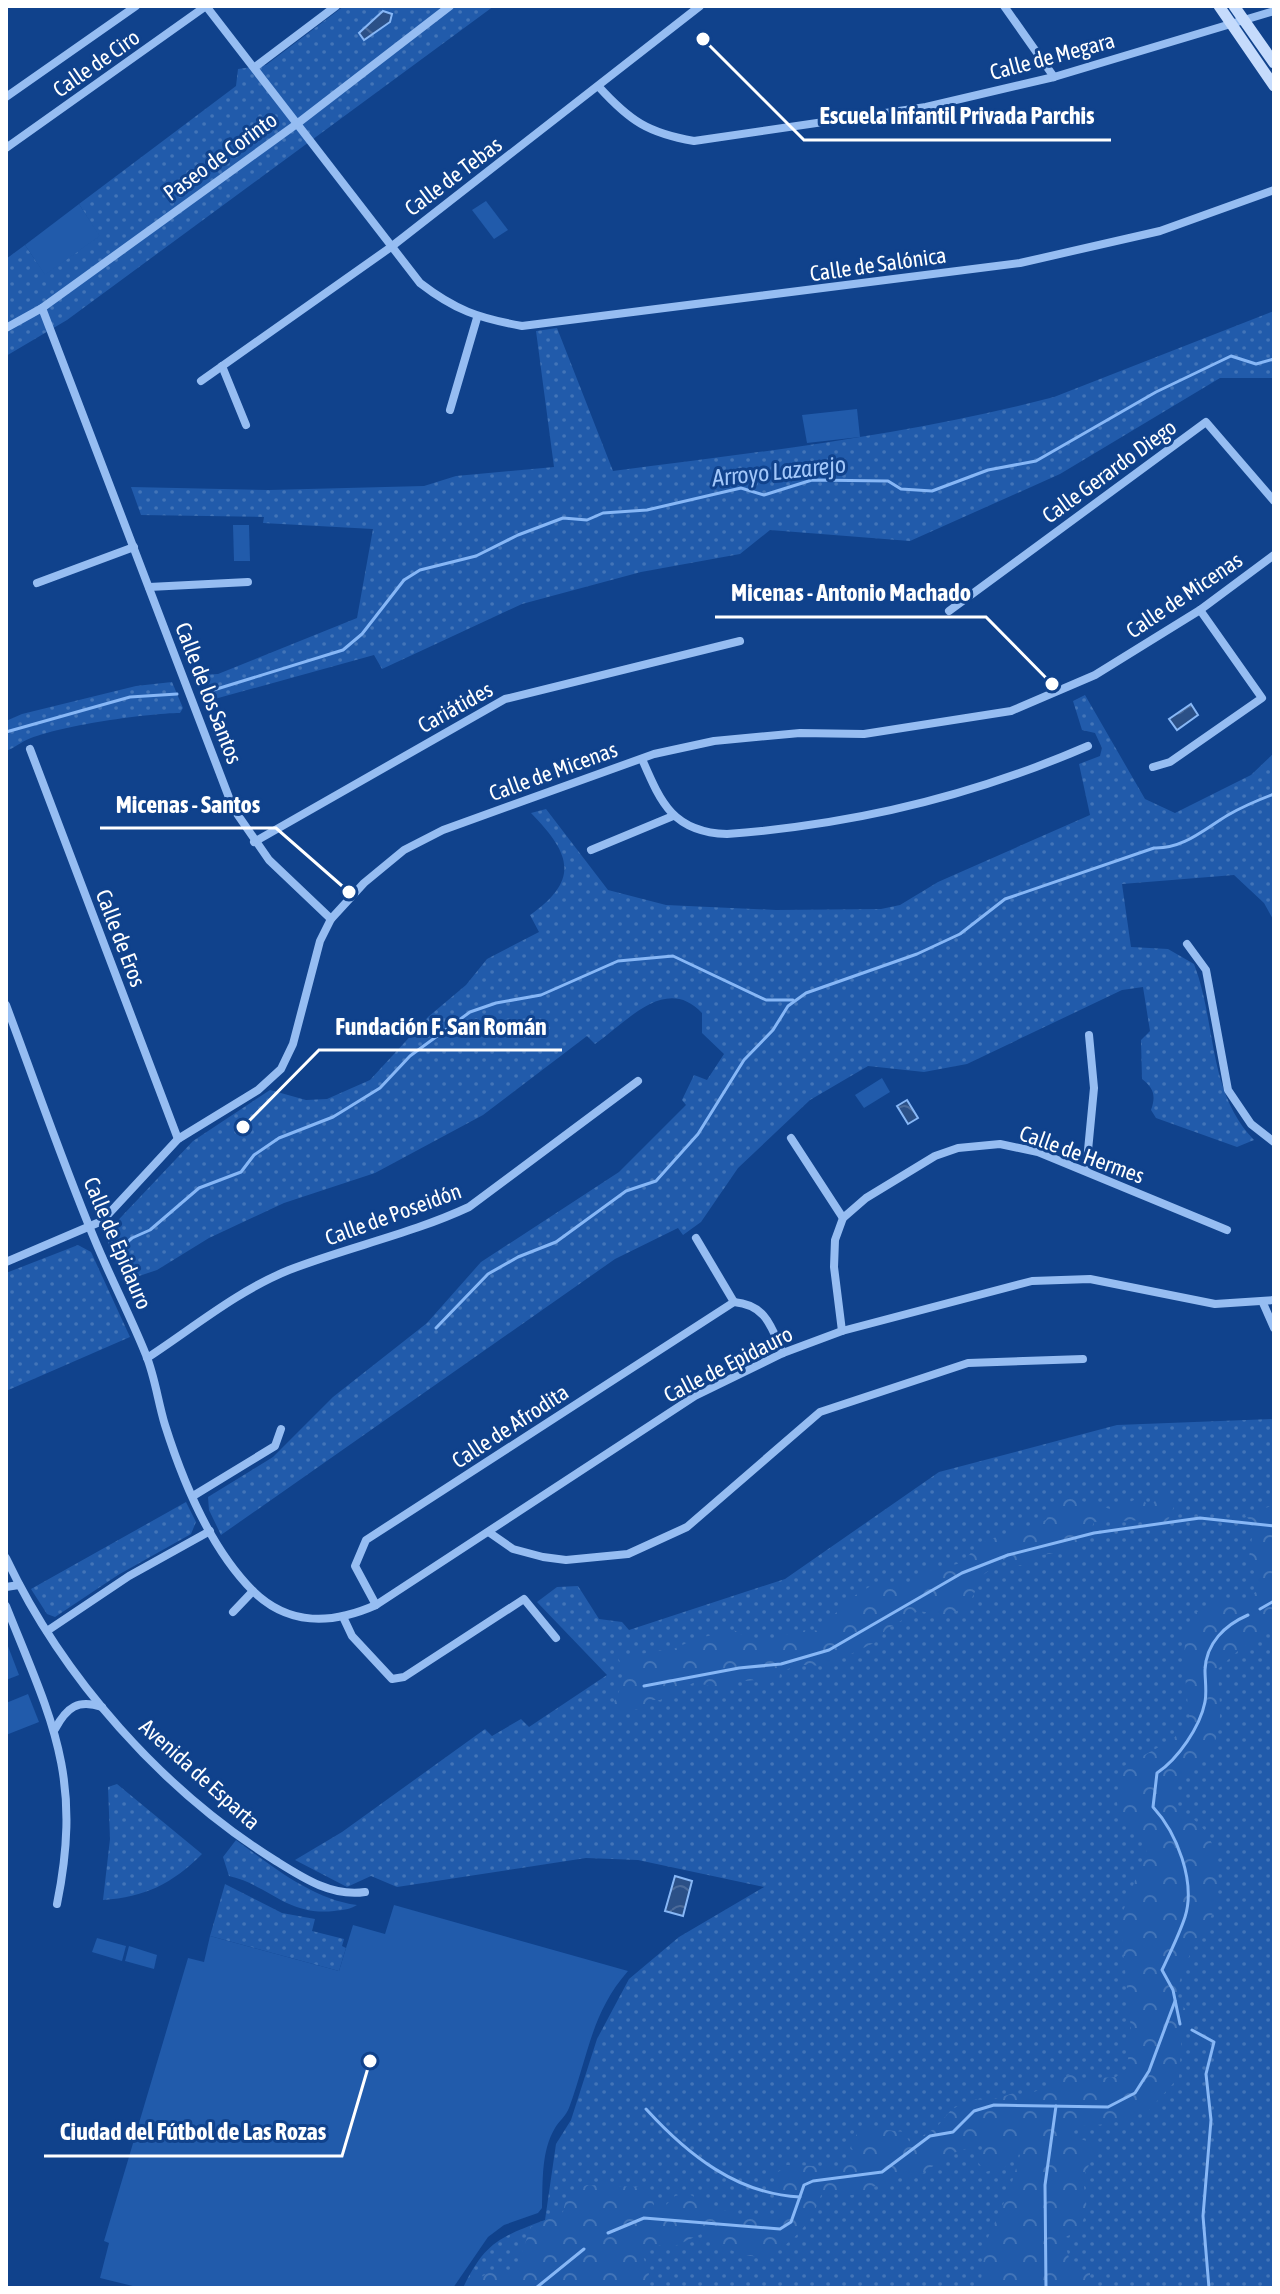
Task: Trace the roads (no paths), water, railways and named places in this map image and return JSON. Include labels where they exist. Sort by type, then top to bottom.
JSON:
[{"type":"main road","points":[[1219,6],[1274,86]]},
{"type":"main road","points":[[1234,6],[1274,63]]},
{"type":"street","points":[[6,97],[136,6]]},
{"type":"street","name":"Calle de Salónica","points":[[206,6],[420,283],[444,302],[477,318],[522,326],[1020,263],[1160,231],[1274,190]]},
{"type":"street","name":"Calle de Ciro","points":[[6,148],[206,6]]},
{"type":"street","points":[[255,67],[336,6]]},
{"type":"street","name":"Paseo de Corinto","points":[[6,328],[42,308],[298,123],[450,6]]},
{"type":"street","name":"Calle de Tebas","points":[[201,381],[391,247],[700,6]]},
{"type":"street","points":[[1004,6],[1054,77]]},
{"type":"street","name":"Calle de Megara","points":[[599,87],[627,117],[661,135],[694,141],[926,107],[1054,77],[1274,11]]},
{"type":"street","name":"Calle de los Santos","points":[[42,308],[233,808],[254,842],[331,919]]},
{"type":"street","points":[[450,410],[477,318]]},
{"type":"street","points":[[222,366],[246,425]]},
{"type":"street","name":"Calle Gerardo Diego","points":[[949,611],[1206,422],[1274,501]]},
{"type":"street","points":[[37,583],[134,547]]},
{"type":"street","name":"Calle de Micenas","points":[[6,1262],[90,1229],[112,1212],[178,1139],[258,1090],[281,1069],[293,1044],[320,941],[331,919],[364,883],[404,850],[443,830],[642,759],[714,741],[800,733],[864,734],[1011,711],[1095,675],[1200,610],[1274,555]]},
{"type":"street","points":[[149,587],[248,582]]},
{"type":"street","points":[[1153,767],[1170,762],[1262,698],[1200,610]]},
{"type":"street","name":"Cariátides","points":[[254,842],[505,699],[740,641]]},
{"type":"street","points":[[642,759],[660,799],[673,816],[703,831],[727,834],[881,815],[1028,772],[1088,746]]},
{"type":"street","name":"Calle de Eros","points":[[30,749],[178,1139]]},
{"type":"street","points":[[591,850],[673,816]]},
{"type":"street","points":[[1187,944],[1206,970],[1228,1090],[1251,1124],[1274,1142]]},
{"type":"street","name":"Calle de Epidauro","points":[[6,1005],[90,1229],[147,1358],[166,1427],[193,1496],[210,1531],[253,1591],[289,1614],[314,1619],[344,1619],[376,1605],[695,1396],[783,1353],[842,1331],[1032,1281],[1090,1279],[1215,1304],[1274,1300]]},
{"type":"street","points":[[1086,1171],[1094,1088],[1089,1035]]},
{"type":"street","name":"Calle de Poseidón","points":[[147,1358],[248,1290],[289,1270],[439,1221],[469,1207],[638,1081]]},
{"type":"street","points":[[791,1138],[843,1218],[835,1240],[834,1267],[842,1331]]},
{"type":"street","name":"Calle de Hermes","points":[[843,1218],[866,1198],[935,1156],[958,1148],[1000,1144],[1038,1152],[1227,1230]]},
{"type":"street","points":[[696,1238],[734,1302],[750,1303],[764,1312],[783,1353]]},
{"type":"street","name":"Calle de Afrodita","points":[[376,1605],[355,1566],[366,1540],[734,1302]]},
{"type":"street","points":[[1263,1303],[1274,1328]]},
{"type":"street","points":[[490,1533],[513,1549],[543,1557],[566,1560],[628,1554],[687,1527],[820,1412],[968,1363],[1083,1359]]},
{"type":"street","points":[[193,1496],[275,1446],[281,1429]]},
{"type":"street","points":[[47,1631],[129,1576],[210,1531]]},
{"type":"street","name":"Avenida de Esparta","points":[[6,1558],[47,1631],[103,1707],[143,1751],[230,1831],[311,1881],[345,1895],[365,1892]]},
{"type":"street","points":[[6,1587],[19,1585]]},
{"type":"street","points":[[233,1612],[253,1591]]},
{"type":"street","points":[[344,1619],[352,1636],[392,1679],[404,1677],[524,1599],[556,1638]]},
{"type":"street","points":[[6,1606],[55,1729],[65,1773],[68,1819],[57,1904]]},
{"type":"street","points":[[55,1729],[64,1713],[75,1704],[103,1707]]},
{"type":"water","points":[[383,11],[392,14],[390,22],[364,40],[359,33]]},
{"type":"water","points":[[1191,704],[1198,715],[1177,730],[1169,719]]},
{"type":"water","points":[[907,1100],[918,1118],[908,1124],[897,1106]]},
{"type":"water","points":[[675,1876],[692,1881],[683,1916],[665,1911]]},
{"type":"waterway","name":"Arroyo Lazarejo","points":[[207,692],[343,650],[362,634],[404,580],[420,570],[476,556],[518,535],[563,518],[587,520],[603,513],[647,510],[741,488],[764,495],[812,480],[888,481],[901,489],[932,491],[988,470],[1036,461],[1156,392],[1231,356],[1256,364],[1274,359]]},
{"type":"waterway","name":"Arroyo Lazarejo","points":[[6,732],[130,697],[177,694]]},
{"type":"waterway","points":[[436,1328],[488,1274],[518,1257],[556,1242],[626,1191],[656,1181],[698,1134],[744,1060],[773,1030],[788,1006],[806,993],[917,954],[960,934],[1005,899],[1154,848],[1184,842],[1233,812],[1274,794]]},
{"type":"waterway","points":[[116,1252],[132,1238],[150,1230],[199,1188],[241,1172],[254,1155],[279,1138],[333,1117],[380,1088],[410,1056],[470,1012],[496,1003],[541,995],[618,961],[673,956],[766,1000],[793,1000]]},
{"type":"waterway","points":[[644,1686],[739,1668],[781,1664],[829,1650],[962,1573],[1008,1555],[1094,1533],[1200,1518],[1274,1526]]},
{"type":"waterway","points":[[1260,1609],[1274,1601]]},
{"type":"waterway","points":[[1180,2024],[1173,1990],[1162,1970],[1185,1917],[1188,1889],[1177,1844],[1153,1807],[1157,1773],[1180,1751],[1198,1722],[1206,1698],[1206,1660],[1213,1643],[1232,1624],[1248,1615]]},
{"type":"waterway","points":[[608,2233],[644,2218],[780,2229],[791,2222],[804,2185],[813,2181],[882,2172],[930,2136],[953,2132],[974,2111],[994,2105],[1108,2107],[1135,2093],[1149,2071],[1175,2001]]},
{"type":"waterway","points":[[1192,2030],[1214,2042],[1206,2074],[1211,2120],[1203,2216],[1209,2288]]},
{"type":"waterway","points":[[1046,2288],[1045,2185],[1056,2106]]},
{"type":"waterway","points":[[646,2109],[679,2142],[715,2169],[755,2188],[800,2197]]},
{"type":"waterway","points":[[536,2288],[584,2249]]},
{"type":"place","name":"Escuela Infantil Privada Parchis","points":[[703,39]]},
{"type":"place","name":"Micenas - Antonio Machado","points":[[1052,684]]},
{"type":"place","name":"Micenas - Santos","points":[[349,892]]},
{"type":"place","name":"Fundación F. San Román","points":[[243,1127]]},
{"type":"place","name":"Ciudad del Fútbol de Las Rozas","points":[[370,2061]]}]
